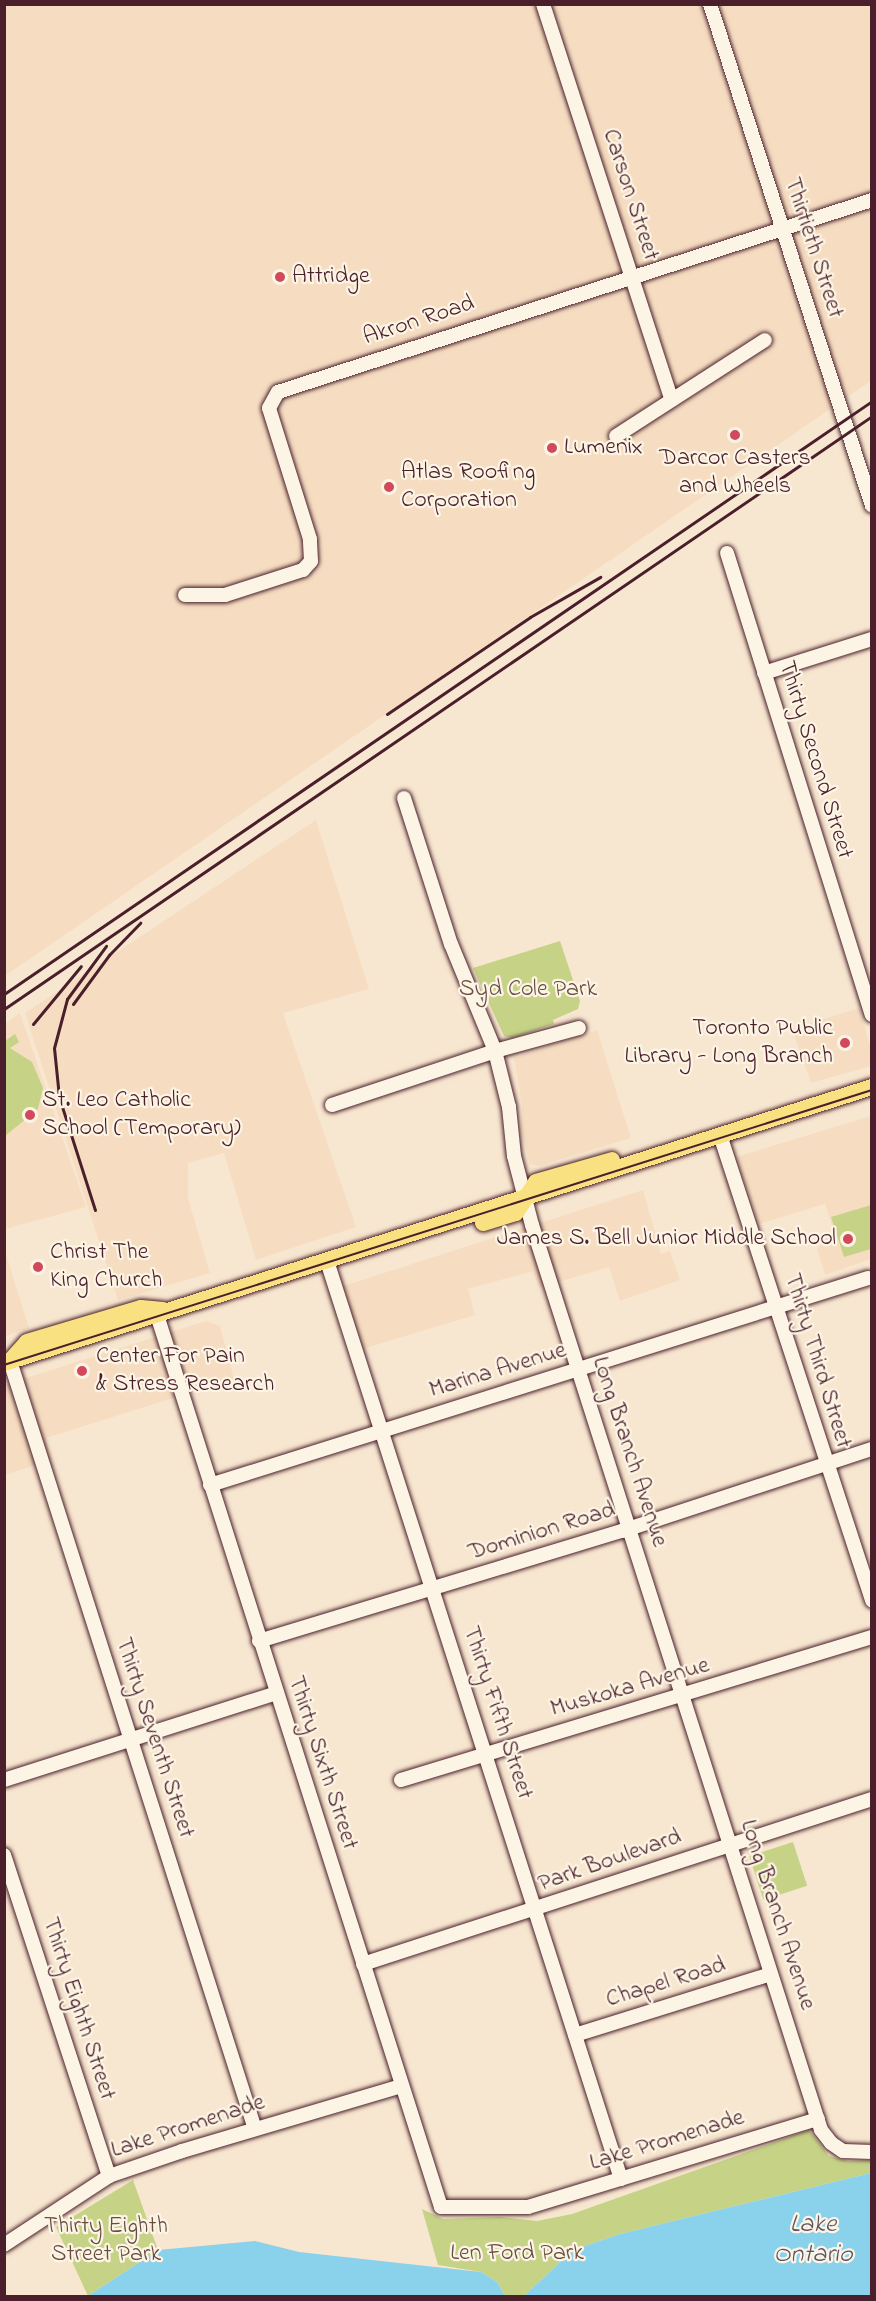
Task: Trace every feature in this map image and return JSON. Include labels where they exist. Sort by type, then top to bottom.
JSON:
[{"type":"main road","points":[[6,1364],[27,1342],[141,1308],[164,1312],[407,1235],[442,1236],[516,1213],[536,1182],[607,1160],[631,1164],[872,1087]]},
{"type":"street","name":"Carson Street","points":[[543,4],[633,274],[672,400]]},
{"type":"street","name":"Thirtieth Street","points":[[710,4],[872,506]]},
{"type":"street","name":"Akron Road","points":[[185,595],[225,595],[303,570],[311,561],[310,539],[269,408],[278,392],[633,274],[872,200]]},
{"type":"street","points":[[616,436],[765,340]]},
{"type":"street","name":"Thirty Second Street","points":[[727,554],[872,1015]]},
{"type":"street","points":[[764,673],[872,639]]},
{"type":"street","name":"Long Branch Avenue","points":[[404,798],[452,944],[495,1051],[525,1198],[818,2119]]},
{"type":"street","points":[[332,1105],[495,1051],[579,1028]]},
{"type":"street","name":"Thirty Third Street","points":[[720,1135],[778,1306],[825,1464],[872,1600]]},
{"type":"street","name":"Thirty Fifth Street","points":[[327,1261],[621,2179]]},
{"type":"street","name":"Marina Avenue","points":[[210,1485],[868,1278]]},
{"type":"street","name":"Thirty Sixth Street","points":[[164,1312],[210,1485],[437,2201],[441,2207],[459,2210]]},
{"type":"street","name":"Thirty Seventh Street","points":[[6,1364],[131,1740],[255,2129]]},
{"type":"street","name":"Dominion Road","points":[[259,1641],[630,1529],[872,1449]]},
{"type":"street","name":"Muskoka Avenue","points":[[401,1780],[685,1696],[872,1637]]},
{"type":"street","points":[[4,1780],[276,1693]]},
{"type":"street","name":"Park Boulevard","points":[[363,1964],[536,1910],[872,1799]]},
{"type":"street","name":"Thirty Eighth Street","points":[[4,1855],[109,2176]]},
{"type":"street","name":"Chapel Road","points":[[575,2035],[771,1974]]},
{"type":"street","name":"Lake Promenade","points":[[4,2245],[109,2176],[255,2129],[401,2086]]},
{"type":"street","points":[[818,2119],[826,2138],[836,2148],[851,2152],[872,2152]]},
{"type":"street","name":"Lake Promenade","points":[[459,2210],[528,2207],[818,2119]]},
{"type":"shaded area","points":[[5,5],[871,5],[871,381],[5,976]]},
{"type":"shaded area","points":[[316,820],[369,989],[283,1013],[356,1227],[256,1260],[224,1153],[188,1163],[188,1198],[210,1273],[118,1300],[25,1013]]},
{"type":"shaded area","points":[[859,1008],[871,1049],[871,1066],[811,1083],[792,1029]]},
{"type":"shaded area","name":"St. Leo Catholic School (Temporary)","points":[[20,1013],[86,1207],[5,1229],[5,1024]]},
{"type":"shaded area","points":[[597,1030],[631,1138],[539,1166],[530,1164],[521,1131],[522,1104],[514,1058]]},
{"type":"shaded area","points":[[871,1116],[871,1259],[825,1275],[817,1249],[833,1229],[825,1204],[759,1224],[736,1157]]},
{"type":"shaded area","points":[[643,1190],[661,1254],[670,1251],[680,1280],[620,1301],[609,1267],[539,1288],[533,1271],[468,1289],[475,1315],[356,1351],[337,1288]]},
{"type":"shaded area","points":[[5,1251],[29,1328],[4,1336]]},
{"type":"shaded area","points":[[206,1321],[220,1326],[234,1379],[46,1438],[51,1460],[5,1475],[4,1385]]},
{"type":"green space","name":"Syd Cole Park","points":[[560,941],[580,1001],[578,1009],[553,1020],[554,1024],[512,1038],[504,1036],[473,968]]},
{"type":"green space","points":[[15,1034],[19,1042],[10,1048],[32,1062],[43,1088],[38,1109],[5,1136],[5,1041]]},
{"type":"green space","points":[[871,1205],[871,1249],[844,1257],[831,1217]]},
{"type":"green space","points":[[793,1842],[807,1886],[763,1900],[749,1856]]},
{"type":"green space","name":"Len Ford Park","points":[[809,2130],[829,2156],[848,2161],[871,2160],[871,2173],[620,2234],[573,2250],[524,2296],[505,2296],[497,2282],[481,2272],[438,2265],[422,2209],[443,2219],[500,2217],[537,2221],[572,2214]]},
{"type":"green space","name":"Thirty Eighth Street Park","points":[[133,2180],[158,2250],[88,2296],[56,2227]]},
{"type":"water","name":"Lake Ontario","points":[[871,2173],[871,2296],[524,2296],[573,2250],[620,2234]]},
{"type":"water","points":[[255,2241],[299,2252],[481,2272],[497,2282],[505,2296],[88,2296],[158,2250]]},
{"type":"tram line","points":[[4,1365],[872,1090]]},
{"type":"railway","points":[[4,994],[872,401]]},
{"type":"railway","points":[[4,1009],[872,416]]},
{"type":"railway","points":[[387,714],[530,617],[600,577]]},
{"type":"railway","points":[[73,1004],[109,955],[140,923]]},
{"type":"railway","points":[[95,1210],[59,1097],[54,1048],[67,999],[106,946]]},
{"type":"railway","points":[[33,1024],[81,966]]},
{"type":"place","name":"Attridge","points":[[280,277]]},
{"type":"place","name":"Darcor Casters and Wheels","points":[[735,435]]},
{"type":"place","name":"Lumenix","points":[[552,448]]},
{"type":"place","name":"Atlas Roofing Corporation","points":[[389,487]]},
{"type":"place","name":"Toronto Public Library - Long Branch","points":[[845,1043]]},
{"type":"place","name":"St. Leo Catholic School (Temporary)","points":[[30,1115]]},
{"type":"place","name":"James S. Bell Junior Middle School","points":[[848,1239]]},
{"type":"place","name":"Christ The King Church","points":[[38,1267]]},
{"type":"place","name":"Center For Pain & Stress Research","points":[[82,1371]]}]
